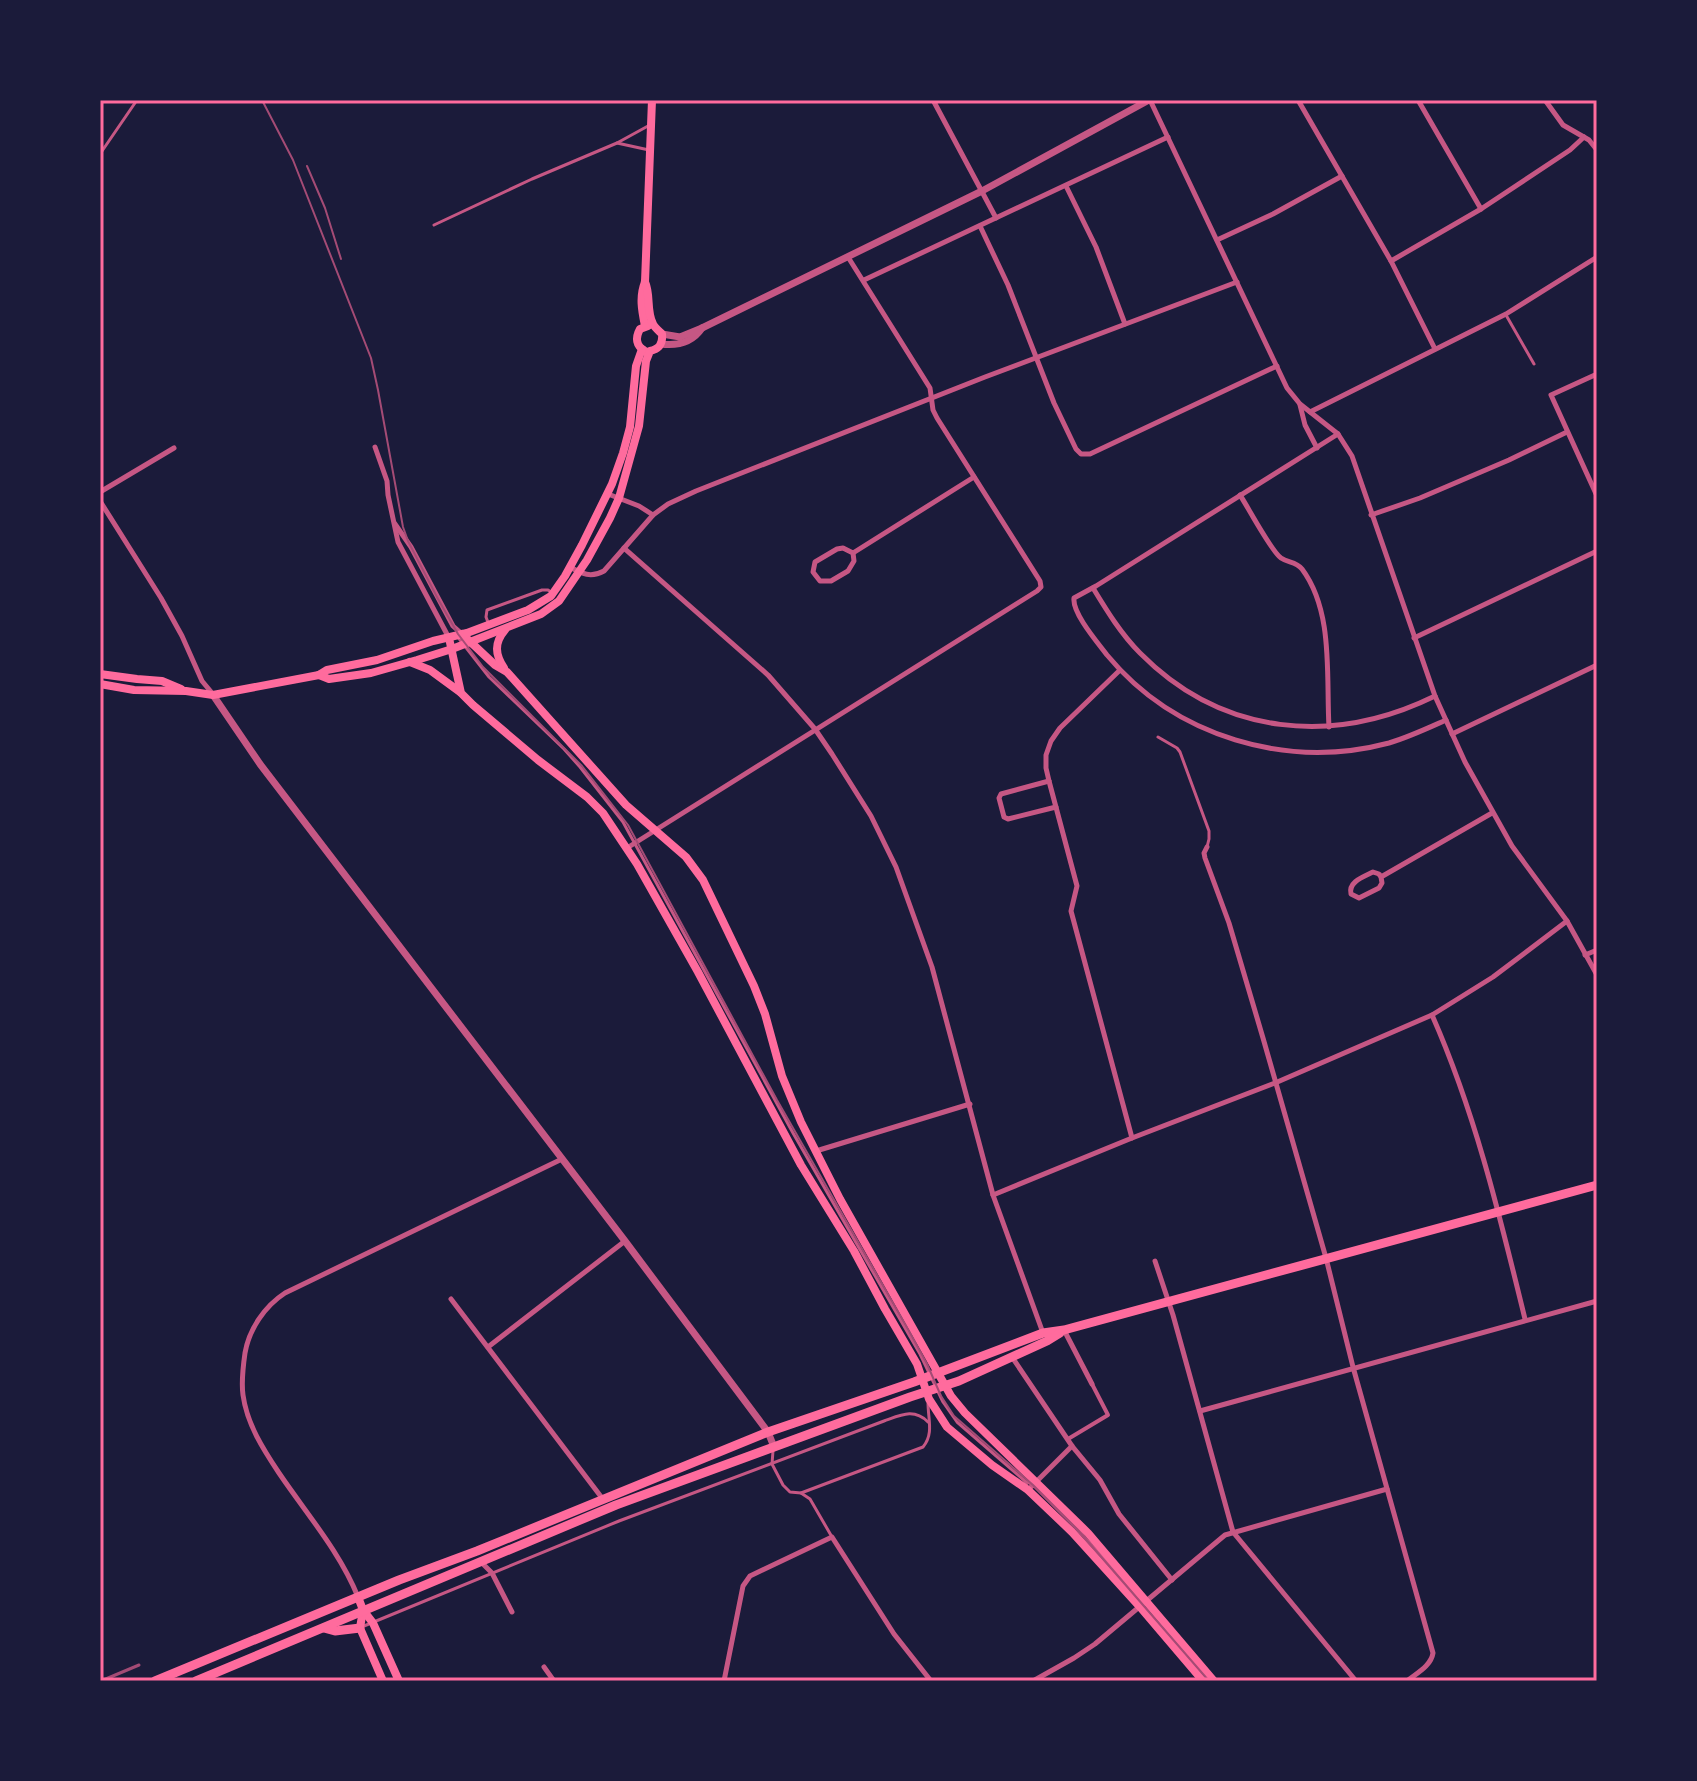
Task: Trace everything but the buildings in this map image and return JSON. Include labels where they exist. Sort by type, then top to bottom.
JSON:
[{"type":"main road","points":[[649,326],[637,334],[639,345],[646,350],[655,350],[662,339],[649,326],[641,305],[645,282],[652,100]]},
{"type":"main road","points":[[100,684],[134,690],[213,695],[319,675],[327,670],[377,660],[456,636],[556,597],[608,494],[623,453],[630,427],[636,366],[646,350]]},
{"type":"main road","points":[[319,675],[329,679],[371,673],[452,649],[541,614],[579,572],[619,498],[639,426],[646,350]]},
{"type":"main road","points":[[508,627],[497,645],[497,654],[507,672],[610,787],[692,864],[711,894],[765,1014],[786,1089],[936,1389],[963,1411],[1212,1681]]},
{"type":"main road","points":[[456,636],[507,672]]},
{"type":"main road","points":[[456,636],[452,649],[461,693]]},
{"type":"main road","points":[[409,662],[430,670],[461,693],[538,760],[587,797],[631,845],[801,1165],[854,1251],[917,1364],[930,1375],[936,1389],[933,1407],[947,1427],[992,1465],[1030,1485]]},
{"type":"main road","points":[[100,674],[162,681],[186,691]]},
{"type":"main road","points":[[155,1681],[768,1432],[1043,1333],[1064,1330],[1597,1185]]},
{"type":"main road","points":[[196,1681],[616,1505],[936,1389],[1047,1341],[1064,1330]]},
{"type":"main road","points":[[358,1597],[399,1681]]},
{"type":"main road","points":[[1143,1604],[1203,1681]]},
{"type":"main road","points":[[363,1610],[360,1628],[383,1681]]},
{"type":"main road","points":[[324,1628],[335,1631],[360,1628]]},
{"type":"street","points":[[933,100],[996,218]]},
{"type":"street","points":[[662,339],[675,346],[696,337],[702,328],[982,191],[1150,100],[1290,393],[1338,434],[1352,456],[1435,696],[1492,813],[1567,921],[1597,975]]},
{"type":"street","points":[[1298,100],[1391,261],[1435,349]]},
{"type":"street","points":[[1418,100],[1481,209]]},
{"type":"street","points":[[1545,100],[1558,120],[1591,142],[1597,150]]},
{"type":"street","points":[[864,280],[1168,137]]},
{"type":"street","points":[[1391,261],[1481,209],[1570,150],[1584,137]]},
{"type":"street","points":[[1217,240],[1342,176]]},
{"type":"street","points":[[1066,186],[1096,247],[1125,324]]},
{"type":"street","points":[[980,226],[1008,285],[1054,403],[1081,454],[1087,455],[1277,366]]},
{"type":"street","points":[[631,845],[1041,587],[937,419],[930,388],[848,257]]},
{"type":"street","points":[[1310,412],[1506,314],[1597,257]]},
{"type":"street","points":[[570,567],[594,575],[604,571],[653,515],[696,491],[1237,282]]},
{"type":"street","points":[[1597,374],[1551,395],[1597,496]]},
{"type":"street","points":[[1300,404],[1305,425],[1317,448]]},
{"type":"street","points":[[1371,515],[1420,498],[1567,432]]},
{"type":"street","points":[[1338,434],[1074,598],[1073,605],[1120,670],[1158,702],[1193,723],[1229,738],[1269,749],[1313,753],[1363,749],[1404,738],[1446,720]]},
{"type":"street","points":[[375,447],[387,481],[398,542],[456,636]]},
{"type":"street","points":[[100,492],[174,448]]},
{"type":"street","points":[[853,553],[974,477]]},
{"type":"street","points":[[608,494],[653,515]]},
{"type":"street","points":[[1240,495],[1279,556],[1299,565],[1317,595],[1325,632],[1329,727]]},
{"type":"street","points":[[100,501],[161,598],[202,681],[236,731],[625,1241],[768,1432],[774,1447]]},
{"type":"street","points":[[395,524],[411,547],[456,636]]},
{"type":"street","points":[[624,548],[768,675],[815,729],[871,816],[896,867],[932,967],[993,1195],[1043,1333]]},
{"type":"street","points":[[837,549],[847,549],[853,553],[853,565],[831,581],[820,581],[813,572],[815,562],[837,549]]},
{"type":"street","points":[[1414,638],[1597,551]]},
{"type":"street","points":[[1093,588],[1118,627],[1139,652],[1166,676],[1221,709],[1263,722],[1329,727],[1381,718],[1435,696]]},
{"type":"street","points":[[1452,734],[1597,665]]},
{"type":"street","points":[[1120,670],[1053,737],[1046,759],[1077,886],[1071,911],[1132,1138]]},
{"type":"street","points":[[1049,781],[1001,794],[999,798],[1004,817],[1008,819],[1056,807]]},
{"type":"street","points":[[1381,877],[1492,813]]},
{"type":"street","points":[[1207,847],[1205,858],[1237,949],[1326,1258],[1353,1367],[1433,1653],[1431,1661],[1407,1681]]},
{"type":"street","points":[[1373,872],[1381,877],[1381,886],[1361,898],[1351,894],[1351,886],[1362,878],[1373,872]]},
{"type":"street","points":[[993,1195],[1275,1083],[1432,1015],[1508,966],[1567,921]]},
{"type":"street","points":[[1585,955],[1597,950]]},
{"type":"street","points":[[1432,1015],[1467,1102],[1525,1319]]},
{"type":"street","points":[[816,1151],[970,1104]]},
{"type":"street","points":[[358,1597],[347,1571],[273,1464],[247,1416],[242,1384],[246,1345],[256,1322],[279,1297],[562,1159]]},
{"type":"street","points":[[488,1347],[625,1241]]},
{"type":"street","points":[[1155,1261],[1233,1532],[1356,1681]]},
{"type":"street","points":[[451,1299],[603,1499]]},
{"type":"street","points":[[1200,1411],[1597,1301]]},
{"type":"street","points":[[1064,1330],[1108,1415],[1068,1439]]},
{"type":"street","points":[[1012,1357],[1072,1446],[1100,1480],[1119,1514],[1172,1580]]},
{"type":"street","points":[[1030,1485],[1072,1446]]},
{"type":"street","points":[[1033,1681],[1084,1652],[1225,1535],[1387,1489]]},
{"type":"street","points":[[724,1681],[743,1586],[750,1576],[832,1537],[894,1634],[931,1681]]},
{"type":"street","points":[[480,1561],[492,1573],[512,1612]]},
{"type":"street","points":[[544,1667],[554,1681]]},
{"type":"lane","points":[[100,154],[137,100]]},
{"type":"lane","points":[[434,225],[617,143],[651,124]]},
{"type":"lane","points":[[617,143],[650,150]]},
{"type":"lane","points":[[1506,314],[1534,364]]},
{"type":"lane","points":[[489,625],[487,610],[542,590],[548,590],[556,597]]},
{"type":"lane","points":[[466,643],[489,677],[580,767],[617,813],[631,845]]},
{"type":"lane","points":[[1158,737],[1180,752],[1209,831],[1207,847]]},
{"type":"lane","points":[[774,1447],[772,1464],[783,1485],[790,1492],[801,1493],[919,1450],[927,1444],[931,1432],[928,1422],[936,1389]]},
{"type":"lane","points":[[360,1628],[619,1521],[903,1414],[916,1413],[928,1422]]},
{"type":"lane","points":[[801,1493],[810,1499],[832,1537]]},
{"type":"tram line","points":[[262,100],[293,160],[371,358],[408,541],[458,634],[483,667],[582,766],[628,825],[954,1416],[1033,1485],[1077,1529],[1209,1681]]},
{"type":"tram line","points":[[307,166],[325,208],[341,259]]},
{"type":"railway","points":[[101,1681],[139,1665]]}]
